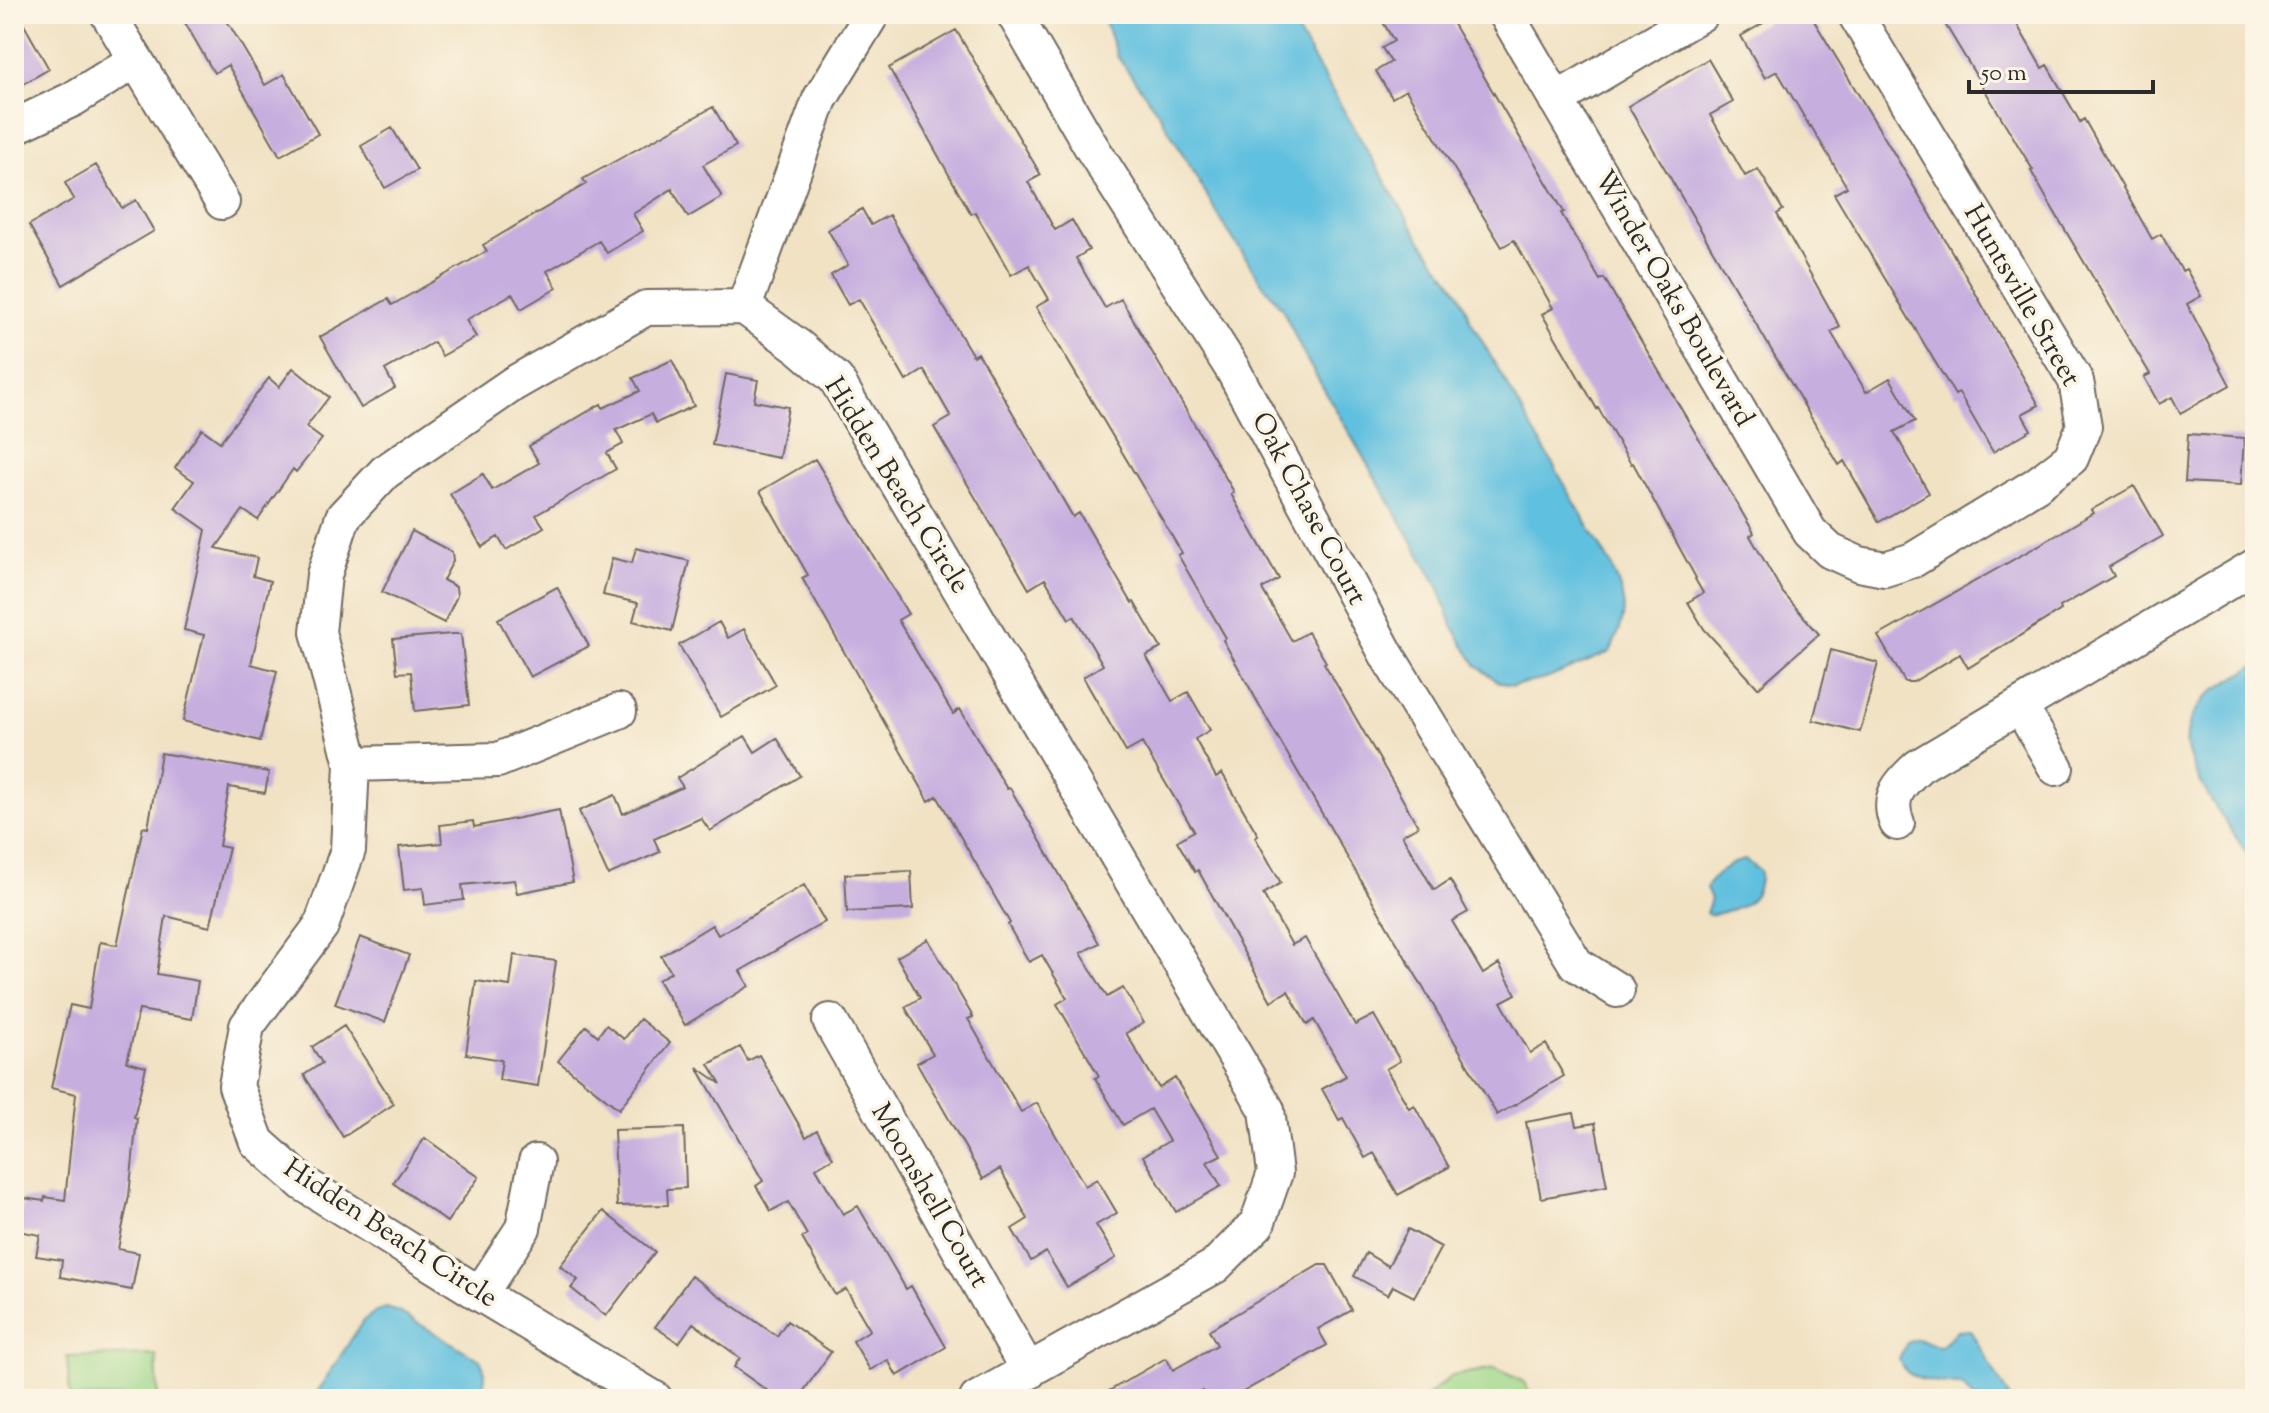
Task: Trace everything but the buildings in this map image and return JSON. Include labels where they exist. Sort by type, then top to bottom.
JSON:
[{"type":"street","points":[[108,14],[222,202]]},
{"type":"street","points":[[744,307],[820,99],[872,14]]},
{"type":"street","name":"Oak Chase Court","points":[[1014,14],[1092,148],[1232,368],[1388,657],[1576,964],[1617,990]]},
{"type":"street","name":"Winder Oaks Boulevard","points":[[1506,14],[1810,532],[1830,551],[1859,564]]},
{"type":"street","points":[[1556,100],[1701,14]]},
{"type":"street","name":"Huntsville Street","points":[[1855,14],[2076,381],[2084,426],[2071,458],[2024,493],[1913,560],[1885,569],[1859,564]]},
{"type":"street","points":[[14,127],[73,99],[136,60]]},
{"type":"street","name":"Hidden Beach Circle","points":[[655,1399],[304,1184],[257,1142],[236,1086],[247,1026],[321,926],[348,850],[352,764],[318,632],[324,575],[343,517],[385,472],[500,392],[646,308],[744,307],[836,379],[1267,1110],[1275,1173],[1257,1224],[1215,1266],[977,1399]]},
{"type":"street","points":[[1897,823],[1893,799],[1899,783],[1919,766],[2255,566]]},
{"type":"street","points":[[2020,706],[2056,768]]},
{"type":"street","points":[[352,764],[498,760],[619,711]]},
{"type":"street","name":"Moonshell Court","points":[[830,1021],[1029,1372]]},
{"type":"street","points":[[480,1294],[523,1228],[536,1162]]},
{"type":"green space","points":[[156,1355],[158,1396],[70,1398],[67,1357]]},
{"type":"green space","points":[[1495,1368],[1524,1382],[1532,1399],[1423,1399],[1452,1376]]},
{"type":"water","points":[[1102,14],[1285,14],[1290,19],[1419,238],[1459,292],[1471,322],[1612,567],[1624,610],[1610,652],[1546,679],[1512,686],[1497,681],[1477,666],[1453,627],[1437,584],[1304,355],[1282,308],[1224,225],[1160,115],[1117,56]]},
{"type":"water","points":[[2255,666],[2255,866],[2197,776],[2187,741],[2191,720],[2204,700],[2225,683]]},
{"type":"water","points":[[1745,860],[1760,871],[1760,882],[1752,898],[1730,910],[1710,915],[1706,913],[1711,899],[1706,888],[1728,866]]},
{"type":"water","points":[[386,1308],[399,1312],[480,1360],[484,1380],[477,1399],[313,1399],[363,1321]]},
{"type":"water","points":[[1970,1330],[2010,1399],[1974,1399],[1963,1386],[1916,1377],[1903,1367],[1899,1359],[1907,1343],[1917,1339],[1940,1347],[1957,1331]]}]
